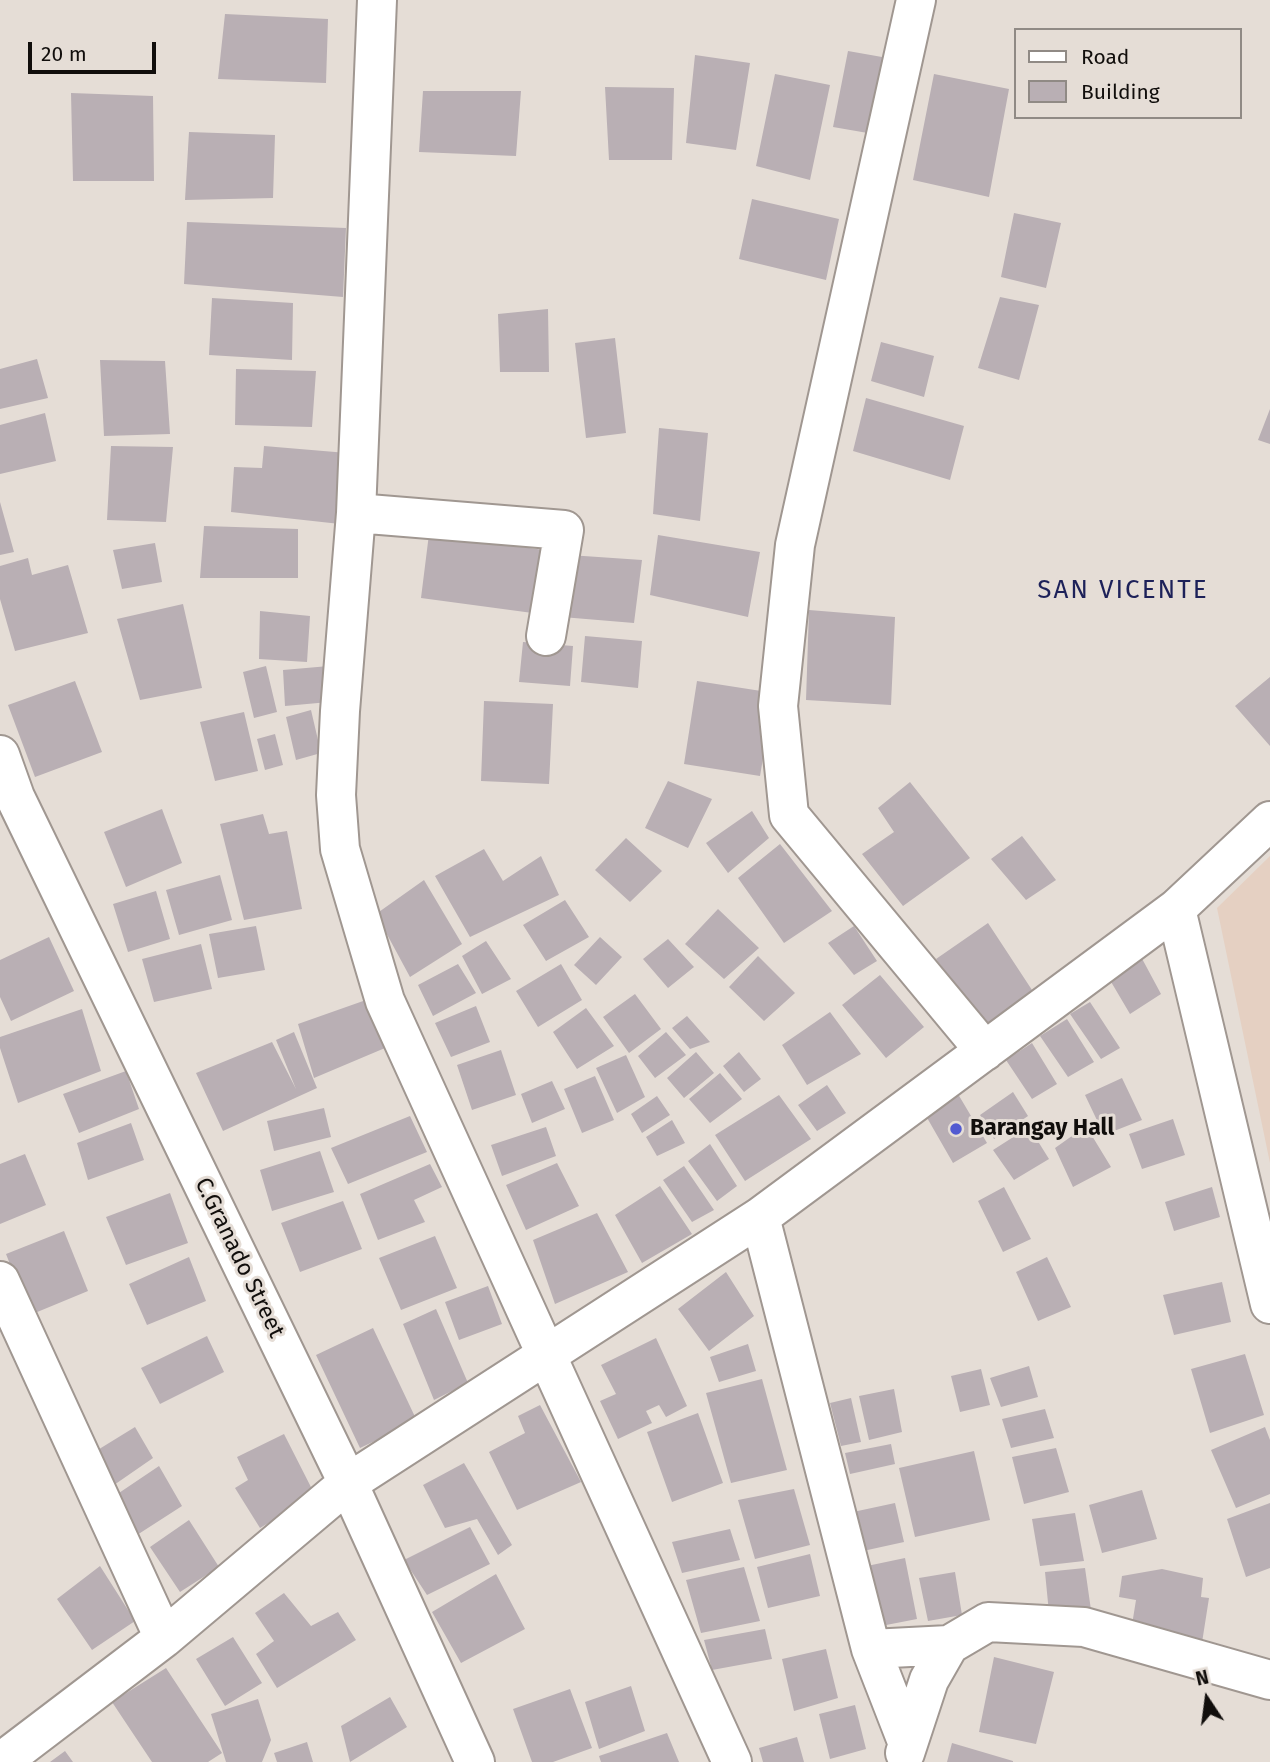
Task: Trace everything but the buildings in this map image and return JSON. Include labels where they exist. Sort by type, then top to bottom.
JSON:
[{"type":"street","points":[[377,0],[356,513],[336,795],[340,849],[385,1001],[732,1762]]},
{"type":"street","points":[[916,0],[795,545],[778,706],[789,815],[985,1051]]},
{"type":"street","points":[[356,513],[564,530],[546,636]]},
{"type":"street","name":"C.Granado Street","points":[[0,755],[15,797],[348,1483],[475,1762]]},
{"type":"street","points":[[1,1762],[164,1638],[348,1483],[760,1217],[1176,909],[1270,821]]},
{"type":"street","points":[[1176,909],[1270,1304]]},
{"type":"street","points":[[760,1217],[871,1649],[905,1753]]},
{"type":"street","points":[[0,1282],[164,1638]]},
{"type":"street","points":[[905,1753],[929,1680],[950,1645],[988,1622],[1084,1627],[1270,1680]]},
{"type":"street","points":[[871,1649],[950,1645]]},
{"type":"shaded area","points":[[1270,856],[1270,1163],[1217,908]]},
{"type":"place","name":"Barangay Hall","points":[[956,1129]]},
{"type":"district","name":"SAN VICENTE","points":[[1123,591]]}]
